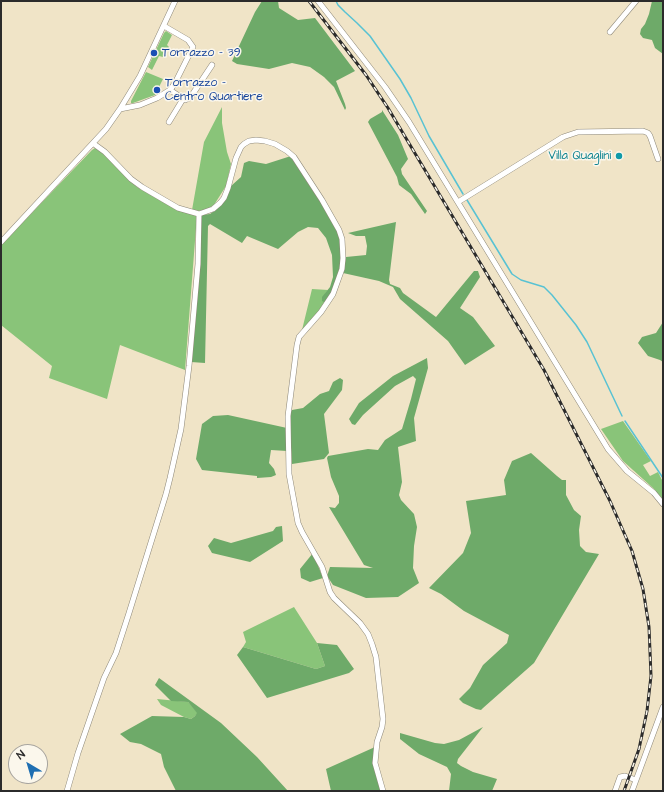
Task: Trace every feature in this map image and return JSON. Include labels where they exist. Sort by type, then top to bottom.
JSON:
[{"type":"street","points":[[1,242],[94,144],[120,110],[140,76],[175,1]]},
{"type":"street","points":[[318,1],[398,105],[608,449],[627,471],[654,493],[663,504]]},
{"type":"street","points":[[610,32],[636,1]]},
{"type":"street","points":[[120,110],[140,105],[157,98],[170,90],[175,83],[193,46],[188,40],[164,26]]},
{"type":"street","points":[[170,90],[183,99],[188,99],[192,96],[212,65]]},
{"type":"street","points":[[168,122],[183,99]]},
{"type":"street","points":[[458,202],[563,137],[578,132],[643,131],[648,133],[650,136],[658,159]]},
{"type":"street","points":[[94,144],[105,152],[142,188],[167,202],[199,214],[212,210],[224,198],[236,158],[241,147],[249,141],[265,141],[283,148],[294,157],[322,200],[339,230],[342,239],[342,269],[333,294],[328,303],[298,341],[292,375],[288,416],[289,474],[298,523],[322,567],[330,592],[334,598],[360,623],[368,634],[376,657],[383,719],[377,742],[375,763],[383,791]]},
{"type":"street","points":[[67,791],[78,753],[104,678],[116,653],[170,478],[181,429],[189,366],[198,264],[199,214]]},
{"type":"street","points":[[632,791],[663,707]]},
{"type":"street","points":[[615,791],[620,777],[625,776],[636,780]]},
{"type":"green space","points":[[262,1],[278,1],[279,8],[298,20],[315,18],[355,71],[336,81],[345,104],[345,110],[334,87],[324,77],[310,67],[292,63],[269,69],[237,64],[232,61],[255,12]]},
{"type":"green space","points":[[652,1],[663,1],[663,54],[655,48],[652,40],[643,38],[640,34],[649,14]]},
{"type":"green space","points":[[166,31],[172,35],[167,45],[169,47],[163,57],[159,56],[152,70],[148,67]]},
{"type":"green space","points":[[146,72],[163,79],[155,95],[131,103],[131,101]]},
{"type":"green space","points":[[222,107],[222,123],[227,152],[231,164],[226,186],[214,205],[207,210],[192,210],[204,142]]},
{"type":"green space","points":[[382,110],[398,135],[408,159],[401,169],[402,174],[427,211],[425,214],[411,194],[399,185],[397,177],[368,122],[370,119],[382,112]]},
{"type":"green space","points":[[95,148],[101,151],[137,187],[177,210],[197,215],[185,370],[120,345],[107,399],[49,378],[52,366],[1,325],[1,245]]},
{"type":"green space","points":[[291,156],[302,171],[336,228],[341,241],[342,260],[334,287],[326,303],[322,301],[322,297],[330,287],[333,277],[332,255],[326,238],[318,228],[308,227],[298,232],[278,249],[247,236],[242,243],[210,224],[208,226],[205,363],[191,362],[201,215],[210,214],[218,208],[226,198],[231,186],[241,177],[244,163],[249,161],[266,164]]},
{"type":"green space","points":[[396,222],[389,280],[390,284],[400,288],[403,293],[436,317],[474,271],[478,271],[480,277],[460,308],[473,317],[495,346],[465,365],[448,341],[400,299],[393,287],[379,281],[343,273],[346,257],[366,255],[367,246],[365,236],[356,236],[348,233]]},
{"type":"green space","points":[[312,289],[328,290],[325,294],[326,303],[302,330]]},
{"type":"green space","points":[[663,322],[663,362],[648,356],[638,343],[642,337],[656,333]]},
{"type":"green space","points":[[427,358],[428,368],[414,418],[416,441],[398,447],[402,482],[399,495],[401,500],[414,514],[417,527],[413,568],[419,583],[398,597],[366,598],[333,585],[327,576],[330,567],[373,568],[364,565],[329,507],[335,508],[339,503],[339,496],[331,477],[327,458],[328,456],[368,449],[378,450],[385,440],[402,429],[416,379],[413,376],[395,386],[363,415],[355,425],[352,424],[349,419],[359,403],[393,376]]},
{"type":"green space","points":[[340,378],[343,380],[342,390],[324,414],[329,453],[324,459],[292,464],[289,415],[292,410],[303,408],[320,394],[329,391],[333,382]]},
{"type":"green space","points":[[228,415],[287,428],[287,451],[271,450],[269,463],[274,469],[276,475],[257,478],[257,476],[202,470],[196,459],[202,424],[213,416]]},
{"type":"green space","points":[[623,421],[651,461],[643,465],[650,476],[658,472],[663,482],[663,500],[653,488],[623,461],[601,429]]},
{"type":"green space","points":[[531,453],[562,480],[566,480],[566,495],[574,510],[581,516],[579,530],[580,546],[586,552],[599,554],[534,663],[481,710],[476,709],[463,703],[459,699],[470,688],[483,665],[507,643],[509,635],[464,611],[441,594],[429,588],[463,553],[471,533],[466,501],[506,495],[504,480],[512,461]]},
{"type":"green space","points":[[282,526],[283,541],[250,562],[212,553],[208,546],[214,538],[231,543],[273,531],[276,527]]},
{"type":"green space","points":[[313,553],[323,578],[310,582],[301,578],[300,569]]},
{"type":"green space","points":[[294,607],[317,643],[325,666],[316,669],[243,647],[246,642],[243,632]]},
{"type":"green space","points":[[317,643],[337,645],[354,669],[349,673],[267,698],[237,655],[243,647],[316,669],[325,666]]},
{"type":"green space","points":[[159,678],[221,723],[257,757],[288,791],[176,791],[164,767],[161,754],[141,744],[130,742],[120,734],[152,716],[184,717],[191,719],[195,716],[197,713],[188,702],[171,701],[155,685]]},
{"type":"green space","points":[[157,699],[188,702],[198,713],[191,719],[184,717],[161,705]]},
{"type":"green space","points":[[483,727],[458,759],[457,763],[473,772],[497,779],[492,791],[449,791],[451,774],[447,767],[419,754],[400,739],[400,733],[435,743],[444,744],[459,740]]},
{"type":"green space","points":[[375,747],[382,791],[331,791],[326,769]]},
{"type":"waterway","points":[[336,1],[338,5],[370,36],[400,79],[429,136],[463,194]]},
{"type":"waterway","points":[[467,200],[512,274],[521,280],[544,287],[576,325],[587,342],[622,416]]},
{"type":"waterway","points":[[625,421],[663,478]]},
{"type":"railway","points":[[309,1],[366,75],[388,108],[544,370],[610,501],[632,551],[643,589],[649,627],[651,676],[647,711],[639,749],[624,791]]},
{"type":"place","name":"Torrazzo – 39","points":[[154,53]]},
{"type":"place","name":"Torrazzo – Centro Quartiere","points":[[157,90]]},
{"type":"place","name":"Villa Quaglini","points":[[619,156]]}]
